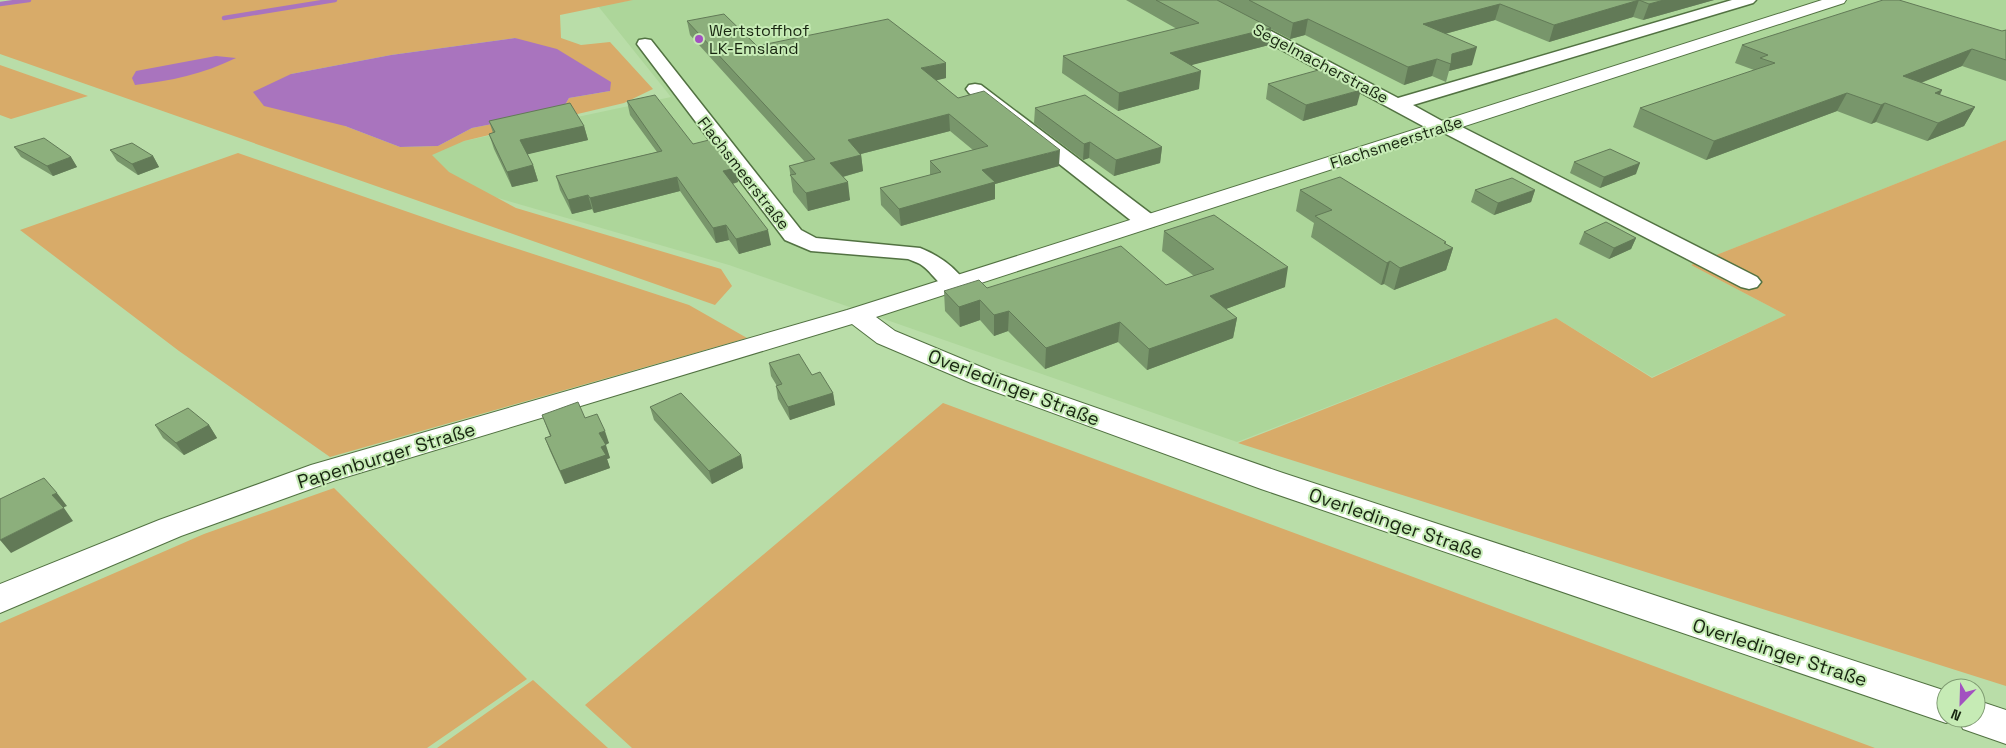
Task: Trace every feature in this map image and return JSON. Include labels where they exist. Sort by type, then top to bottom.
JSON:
[{"type":"street","name":"Segelmacherstraße","points":[[1200,0],[1443,127]]},
{"type":"street","name":"Flachsmeerstraße","points":[[1398,104],[1748,0]]},
{"type":"street","name":"Flachsmeerstraße","points":[[781,338],[1838,0]]},
{"type":"street","name":"Flachsmeerstraße","points":[[645,44],[793,235],[811,244],[912,253],[928,259],[954,283]]},
{"type":"street","points":[[975,89],[1146,221]]},
{"type":"street","points":[[1443,127],[1749,282]]},
{"type":"street","name":"Overledinger Straße","points":[[856,315],[886,337],[981,377],[1272,481],[1936,704]]},
{"type":"street","name":"Papenburger Straße","points":[[0,599],[170,528],[322,473],[781,338]]},
{"type":"street","points":[[1986,720],[2006,727]]},
{"type":"shaded area","points":[[29,0],[633,0],[560,15],[561,38],[581,45],[610,42],[653,89],[624,103],[464,141],[432,155],[449,172],[516,208],[721,269],[732,286],[715,305],[0,54],[0,4]],"holes":[[[515,38],[610,91],[569,98],[562,110],[472,128],[438,146],[400,147],[345,126],[291,74],[391,55]]]},
{"type":"shaded area","points":[[633,0],[2006,0],[2006,140],[1691,265],[1786,315],[1652,377],[1556,318],[1237,442],[729,265],[370,161],[671,97],[598,6]]},
{"type":"shaded area","points":[[515,38],[557,49],[611,82],[610,91],[569,98],[562,110],[472,128],[438,146],[400,147],[345,126],[264,106],[253,92],[291,74],[391,55]]},
{"type":"shaded area","points":[[216,56],[236,58],[199,73],[174,79],[135,85],[132,78],[136,71]]},
{"type":"shaded area","points":[[0,65],[88,96],[11,119],[0,115]]},
{"type":"shaded area","points":[[2006,140],[2006,686],[1986,680],[1986,678],[1981,678],[1238,443],[1556,318],[1652,378],[1786,315],[1691,265]]},
{"type":"shaded area","points":[[238,153],[460,230],[689,305],[747,338],[330,457],[179,351],[20,230]]},
{"type":"shaded area","points":[[943,403],[1875,748],[632,748],[585,705]]},
{"type":"shaded area","points":[[334,488],[527,679],[427,748],[0,748],[0,623],[204,534]]},
{"type":"shaded area","points":[[533,680],[608,748],[437,748]]},
{"type":"building","points":[[1156,0],[1217,0],[1271,28],[1170,53],[1201,71],[1119,93],[1063,56],[1199,23]]},
{"type":"building","points":[[1249,0],[1639,0],[1554,25],[1500,4],[1423,24],[1477,47],[1452,54],[1451,64],[1437,59],[1408,67],[1308,19],[1293,23]]},
{"type":"building","points":[[1639,0],[1664,0],[1649,4]]},
{"type":"building","points":[[1883,0],[1899,0],[2002,31],[2006,30],[2006,60],[1972,49],[1903,76],[1942,90],[1935,93],[1975,107],[1938,123],[1885,103],[1881,105],[1847,93],[1714,141],[1640,108],[1775,63],[1760,58],[1768,55],[1742,45]]},
{"type":"building","points":[[724,14],[757,46],[888,19],[946,63],[921,68],[958,98],[984,91],[1060,150],[982,170],[995,182],[899,209],[880,188],[941,172],[930,161],[988,146],[949,114],[848,140],[861,155],[830,163],[848,182],[806,193],[790,175],[796,174],[789,166],[815,159],[687,21]]},
{"type":"building","points":[[1322,69],[1361,90],[1306,105],[1268,84]]},
{"type":"building","points":[[655,95],[693,144],[713,139],[736,168],[723,171],[768,230],[736,239],[726,225],[713,228],[677,177],[590,198],[588,195],[568,200],[556,176],[662,151],[627,101]]},
{"type":"building","points":[[1085,95],[1162,147],[1116,160],[1090,142],[1084,144],[1035,108]]},
{"type":"building","points":[[570,103],[584,126],[520,140],[533,165],[507,172],[489,134],[495,132],[489,121]]},
{"type":"building","points":[[44,138],[71,157],[47,166],[14,147]]},
{"type":"building","points":[[132,143],[153,156],[132,164],[110,150]]},
{"type":"building","points":[[1610,149],[1640,163],[1604,177],[1574,162]]},
{"type":"building","points":[[1340,177],[1453,248],[1400,268],[1390,261],[1387,263],[1315,216],[1332,210],[1300,190]]},
{"type":"building","points":[[1512,178],[1535,190],[1498,203],[1475,190]]},
{"type":"building","points":[[1214,215],[1288,267],[1210,296],[1237,318],[1149,349],[1120,322],[1046,348],[1009,311],[994,315],[980,300],[959,307],[944,291],[979,280],[987,288],[1121,246],[1166,285],[1214,269],[1164,231]]},
{"type":"building","points":[[1606,222],[1636,238],[1614,248],[1584,232]]},
{"type":"building","points":[[799,354],[812,375],[820,372],[833,393],[788,407],[776,386],[782,384],[769,363]]},
{"type":"building","points":[[681,393],[741,455],[709,471],[650,407]]},
{"type":"building","points":[[578,402],[585,418],[597,414],[605,431],[599,433],[606,445],[601,447],[606,455],[560,471],[545,438],[551,436],[542,415]]},
{"type":"building","points":[[188,408],[209,425],[176,443],[155,425]]},
{"type":"building","points":[[44,478],[57,493],[52,495],[64,508],[0,540],[0,499]]},
{"type":"waterway","points":[[0,4],[29,0]]},
{"type":"waterway","points":[[224,18],[335,0]]},
{"type":"place","name":"Wertstoffhof LK-Emsland","points":[[699,39]]}]
